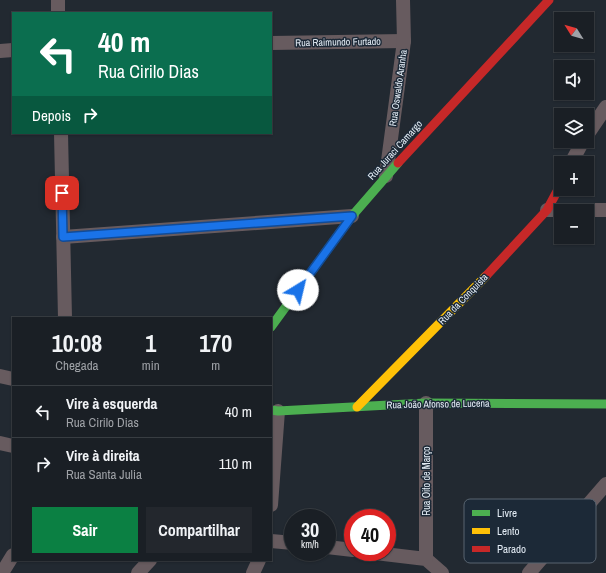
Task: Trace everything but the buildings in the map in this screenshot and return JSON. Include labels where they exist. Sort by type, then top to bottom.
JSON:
[{"type":"street","points":[[58,0],[58,12]]},
{"type":"street","name":"Rua Oswaldo Aranha","points":[[386,176],[404,41],[403,0]]},
{"type":"street","name":"Rua Juraci Camargo","points":[[272,326],[352,216],[386,176],[549,0]]},
{"type":"street","name":"Rua Raimundo Furtado","points":[[272,43],[404,41]]},
{"type":"street","points":[[0,51],[12,50]]},
{"type":"street","points":[[594,125],[606,107]]},
{"type":"street","points":[[61,134],[65,317]]},
{"type":"street","name":"Rua da Conquista","points":[[357,407],[547,210],[555,196]]},
{"type":"street","points":[[547,210],[606,210]]},
{"type":"street","points":[[63,237],[352,216]]},
{"type":"street","points":[[0,376],[12,379]]},
{"type":"street","name":"Rua João Afonso de Lucena","points":[[274,411],[426,402],[606,404]]},
{"type":"street","name":"Rua Oito de Março","points":[[426,402],[426,559]]},
{"type":"street","points":[[272,474],[274,411]]},
{"type":"street","points":[[0,443],[12,446]]},
{"type":"street","points":[[594,499],[606,485]]},
{"type":"street","points":[[272,541],[284,542]]},
{"type":"street","points":[[396,555],[426,559],[442,573]]},
{"type":"street","points":[[2,573],[12,556]]},
{"type":"street","points":[[138,573],[149,561]]},
{"type":"street","points":[[253,573],[259,561]]},
{"type":"street","points":[[529,573],[538,563]]},
{"type":"traffic: fast","points":[[272,326],[352,216],[398,163]]},
{"type":"traffic: fast","points":[[272,410],[426,403],[606,404]]},
{"type":"traffic: slow","points":[[357,407],[486,276]]},
{"type":"traffic: jam","points":[[398,163],[549,0]]},
{"type":"traffic: jam","points":[[486,276],[547,210],[555,196]]},
{"type":"route","points":[[62,193],[63,237],[352,216],[298,290]]}]
